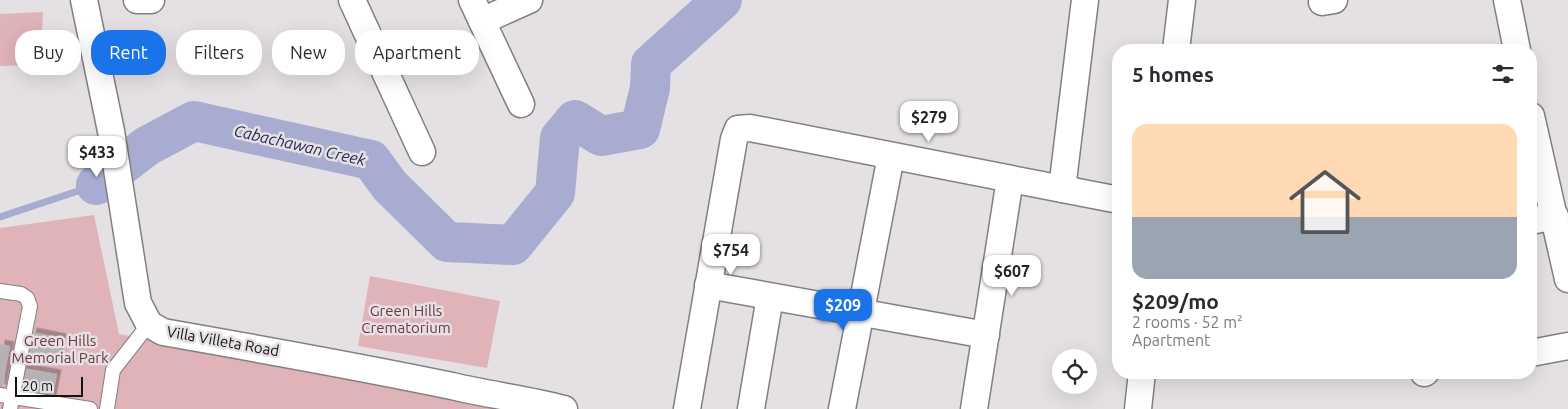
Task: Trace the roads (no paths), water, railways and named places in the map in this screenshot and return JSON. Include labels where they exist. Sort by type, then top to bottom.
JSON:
[{"type":"street","name":"Villa Villeta Road","points":[[84,0],[111,131],[138,303],[149,324],[164,332],[332,361],[453,387],[523,398],[564,409]]},
{"type":"street","points":[[137,0],[151,0]]},
{"type":"street","points":[[352,0],[422,152]]},
{"type":"street","points":[[521,104],[477,11],[530,0]]},
{"type":"street","points":[[1062,189],[1085,0]]},
{"type":"street","points":[[1177,44],[1182,0]]},
{"type":"street","points":[[1507,0],[1516,44]]},
{"type":"street","points":[[687,409],[734,138],[738,129],[750,128],[1112,199]]},
{"type":"street","points":[[842,409],[891,156]]},
{"type":"street","points":[[1537,168],[1543,219],[1568,279]]},
{"type":"street","points":[[974,409],[1010,179]]},
{"type":"street","points":[[708,285],[860,314],[986,335]]},
{"type":"street","points":[[751,409],[770,297]]},
{"type":"street","points":[[1537,352],[1568,346]]},
{"type":"street","points":[[1138,409],[1141,379]]},
{"type":"lane","points":[[0,291],[21,294],[27,298],[30,306],[7,401],[90,409]]},
{"type":"lane","points":[[107,409],[113,370],[149,324]]},
{"type":"waterway","name":"Cabachawan Creek","points":[[96,185],[147,146],[194,121],[371,160],[390,186],[447,242],[513,245],[555,193],[560,138],[575,120],[601,136],[640,129],[650,88],[651,64],[722,0]]},
{"type":"waterway","name":"Cabachawan Creek","points":[[0,217],[96,185]]},
{"type":"park label","name":"Green Hills Crematorium","points":[[406,318]]},
{"type":"park label","name":"Green Hills Memorial Park","points":[[60,348]]}]
